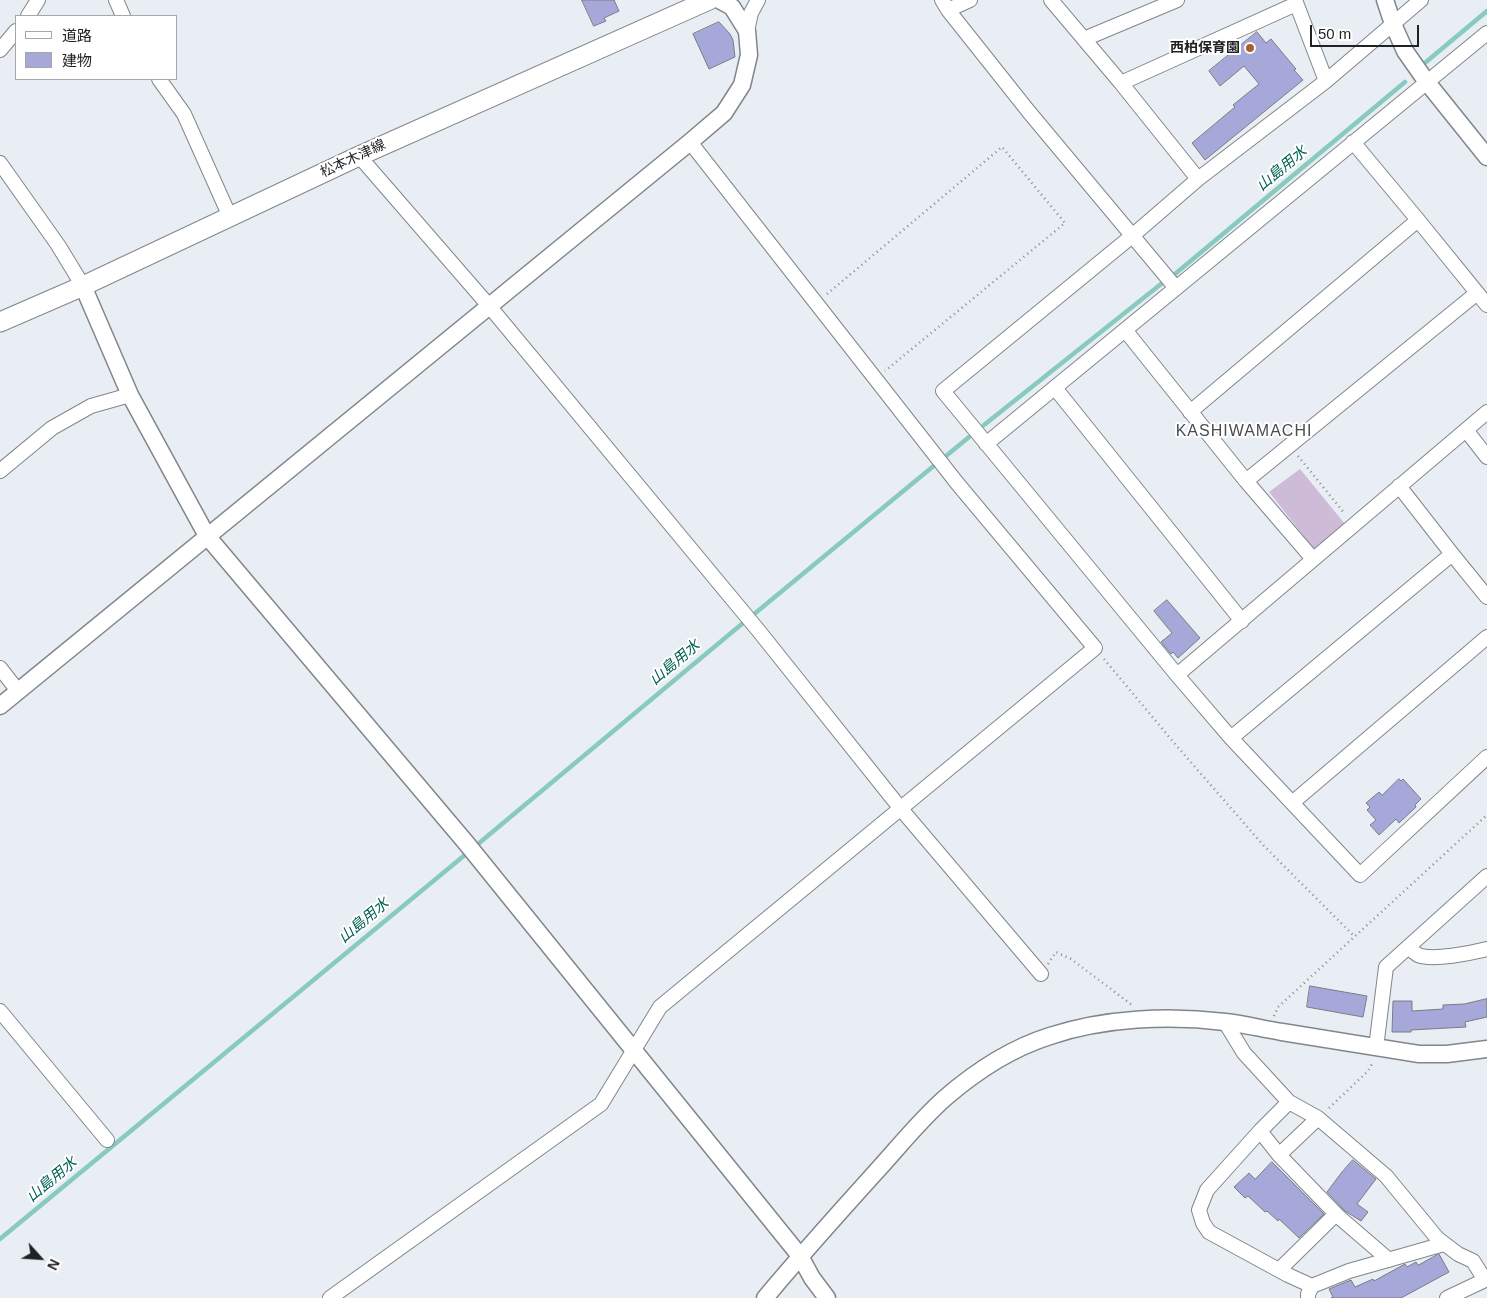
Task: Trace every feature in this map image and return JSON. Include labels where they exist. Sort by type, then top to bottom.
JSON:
[{"type":"main road","name":"松本木津線","points":[[0,322],[83,286],[359,156],[709,0]]},
{"type":"street","points":[[29,15],[38,0]]},
{"type":"street","points":[[116,0],[123,15]]},
{"type":"street","points":[[719,0],[732,7],[747,31]]},
{"type":"street","points":[[0,706],[490,307],[724,113],[742,85],[750,55],[747,31],[751,13],[758,0]]},
{"type":"street","points":[[970,0],[945,5],[1029,112],[1176,288]]},
{"type":"street","points":[[1051,0],[1198,179]]},
{"type":"street","points":[[1084,39],[1177,0]]},
{"type":"street","points":[[1386,0],[1404,51],[1487,157]]},
{"type":"street","points":[[1421,0],[1326,81],[1198,179],[1132,236],[943,391],[1231,738],[1360,875],[1487,757]]},
{"type":"street","points":[[1121,83],[1295,2],[1326,81]]},
{"type":"street","points":[[0,50],[15,33]]},
{"type":"street","points":[[986,444],[1426,81],[1487,33]]},
{"type":"street","points":[[160,80],[184,114],[230,217]]},
{"type":"street","points":[[330,1298],[601,1104],[660,1007],[1095,648],[957,483],[690,142]]},
{"type":"street","points":[[1353,142],[1487,305]]},
{"type":"street","points":[[359,156],[490,307],[758,630],[902,809],[1041,974]]},
{"type":"street","points":[[0,163],[58,245],[83,286],[130,396],[207,536],[472,849],[800,1256],[812,1278],[827,1298]]},
{"type":"street","points":[[1190,412],[1418,220]]},
{"type":"street","points":[[1246,481],[1477,293]]},
{"type":"street","points":[[1125,330],[1246,481],[1314,559]]},
{"type":"street","points":[[1055,388],[1242,621]]},
{"type":"street","points":[[0,471],[52,428],[91,406],[130,396]]},
{"type":"street","points":[[1177,675],[1487,412]]},
{"type":"street","points":[[1466,430],[1487,457]]},
{"type":"street","points":[[1399,486],[1487,597]]},
{"type":"street","points":[[1231,738],[1452,554]]},
{"type":"street","points":[[1292,804],[1487,637]]},
{"type":"street","points":[[0,668],[18,690]]},
{"type":"street","points":[[1376,1048],[1386,967],[1487,876]]},
{"type":"street","points":[[1408,947],[1418,955],[1432,956],[1468,953],[1487,948]]},
{"type":"street","points":[[0,1011],[107,1140]]},
{"type":"street","points":[[765,1298],[800,1256],[945,1098],[994,1062],[1050,1036],[1092,1025],[1149,1018],[1225,1022],[1419,1054],[1447,1054],[1487,1049]]},
{"type":"street","points":[[1225,1022],[1244,1053],[1289,1102],[1318,1118],[1386,1176],[1437,1238],[1458,1254],[1473,1261],[1486,1279],[1450,1297]]},
{"type":"street","points":[[1289,1102],[1207,1190],[1199,1210],[1202,1223],[1209,1232],[1279,1270],[1310,1292],[1349,1271],[1444,1244]]},
{"type":"street","points":[[1279,1156],[1318,1118]]},
{"type":"street","points":[[1260,1131],[1279,1156],[1336,1214],[1389,1260]]},
{"type":"street","points":[[1279,1270],[1336,1214]]},
{"type":"path","points":[[816,303],[1002,147],[1064,222],[875,379]]},
{"type":"path","points":[[1290,446],[1354,525]]},
{"type":"path","points":[[1095,648],[1264,846],[1354,936]]},
{"type":"path","points":[[1268,1029],[1278,1007],[1487,815]]},
{"type":"path","points":[[1041,974],[1056,952],[1071,959],[1149,1018]]},
{"type":"path","points":[[1318,1118],[1368,1071],[1374,1061],[1376,1048]]},
{"type":"shaded area","points":[[1300,469],[1345,524],[1314,549],[1269,492]]},
{"type":"building","points":[[582,0],[614,0],[619,11],[604,18],[606,21],[594,26]]},
{"type":"building","points":[[719,22],[733,40],[735,57],[709,69],[693,34]]},
{"type":"building","points":[[1257,32],[1266,43],[1271,39],[1303,80],[1205,160],[1192,143],[1259,84],[1244,66],[1220,86],[1209,71]]},
{"type":"building","points":[[1167,600],[1200,638],[1178,658],[1173,652],[1171,654],[1161,642],[1172,633],[1154,611]]},
{"type":"building","points":[[1399,779],[1401,781],[1403,779],[1421,799],[1415,805],[1416,807],[1399,823],[1396,819],[1379,835],[1370,825],[1376,820],[1367,810],[1370,807],[1366,803],[1379,792],[1382,795]]},
{"type":"building","points":[[1310,986],[1367,996],[1363,1017],[1307,1007]]},
{"type":"building","points":[[1487,999],[1487,1017],[1465,1022],[1466,1027],[1392,1032],[1393,1001],[1412,1001],[1412,1011],[1443,1009],[1443,1005],[1464,1004]]},
{"type":"building","points":[[1353,1160],[1376,1179],[1357,1204],[1368,1212],[1361,1221],[1345,1211],[1327,1192]]},
{"type":"building","points":[[1272,1162],[1324,1214],[1299,1238],[1279,1219],[1278,1221],[1267,1211],[1265,1212],[1248,1196],[1245,1198],[1234,1187],[1249,1173],[1255,1179]]},
{"type":"building","points":[[1439,1254],[1449,1272],[1401,1298],[1331,1298],[1333,1297],[1329,1289],[1351,1280],[1355,1287],[1373,1279],[1374,1281],[1405,1264],[1407,1267],[1416,1262],[1418,1265]]},
{"type":"waterway","name":"山島用水","points":[[1426,62],[1487,11]]},
{"type":"waterway","name":"山島用水","points":[[1175,274],[1405,82]]},
{"type":"waterway","name":"山島用水","points":[[984,425],[1161,284]]},
{"type":"waterway","name":"山島用水","points":[[946,456],[969,437]]},
{"type":"waterway","name":"山島用水","points":[[753,615],[936,464]]},
{"type":"waterway","name":"山島用水","points":[[0,1239],[743,623]]},
{"type":"place","name":"西柏保育園","points":[[1250,48]]},
{"type":"district","name":"KASHIWAMACHI","points":[[1244,432]]}]
